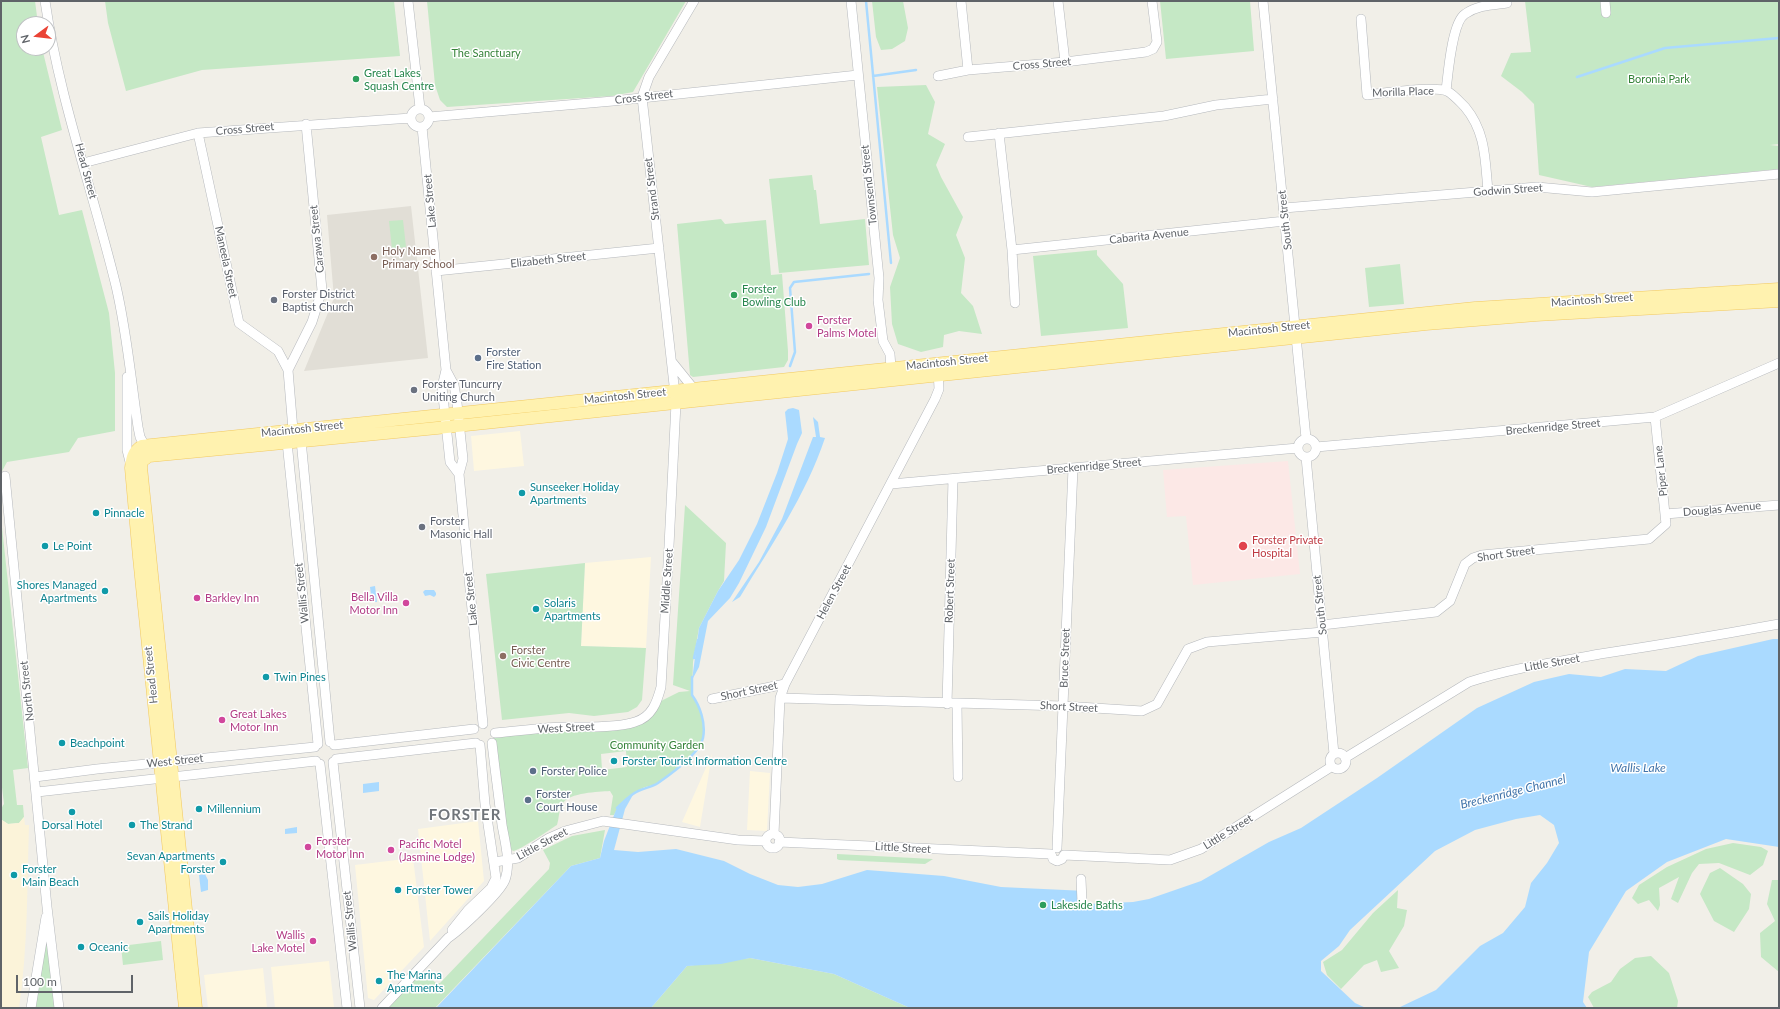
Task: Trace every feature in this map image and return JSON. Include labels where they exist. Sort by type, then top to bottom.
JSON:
[{"type":"main road","name":"Macintosh Street","points":[[136,467],[149,456],[670,404],[938,369],[1296,332],[1475,308],[1779,289]]},
{"type":"main road","name":"Macintosh Street","points":[[1296,332],[1779,301]]},
{"type":"main road","name":"Macintosh Street","points":[[145,446],[458,412],[655,394],[693,388],[892,368],[938,369]]},
{"type":"main road","points":[[136,467],[132,458],[134,453],[145,446]]},
{"type":"main road","name":"Head Street","points":[[136,467],[138,557],[196,1008]]},
{"type":"main road","name":"Head Street","points":[[167,777],[185,1008]]},
{"type":"street","name":"Head Street","points":[[45,1],[51,45],[116,287],[126,342],[138,427],[140,437],[145,446]]},
{"type":"street","points":[[408,1],[420,108]]},
{"type":"street","name":"Strand Street","points":[[675,390],[642,97],[648,78],[694,1]]},
{"type":"street","name":"Townsend Street","points":[[851,1],[879,278],[878,300],[883,341],[890,354],[892,368]]},
{"type":"street","points":[[961,1],[968,70]]},
{"type":"street","points":[[1058,1],[1065,62]]},
{"type":"street","name":"Cross Street","points":[[938,76],[968,70],[1065,62],[1146,52],[1154,49],[1157,42],[1152,1]]},
{"type":"street","name":"South Street","points":[[1263,1],[1306,438]]},
{"type":"street","points":[[1605,1],[1606,13]]},
{"type":"street","points":[[1446,91],[1454,33],[1464,14],[1482,6],[1507,3]]},
{"type":"street","name":"Morilla Place","points":[[1360,19],[1367,95],[1427,90],[1446,91],[1460,102],[1474,118],[1482,139],[1488,191]]},
{"type":"street","name":"Cross Street","points":[[429,117],[613,101],[858,75]]},
{"type":"street","points":[[968,137],[1164,116],[1216,105],[1273,99]]},
{"type":"street","points":[[420,108],[427,112],[429,117],[428,123],[422,127],[414,125],[411,118],[415,110],[420,108]]},
{"type":"street","name":"Cross Street","points":[[83,163],[198,133],[306,124],[411,118]]},
{"type":"street","name":"Carawa Street","points":[[288,370],[312,322],[322,290],[306,124]]},
{"type":"street","name":"Lake Street","points":[[422,127],[446,370],[442,387],[446,427],[450,462],[459,474]]},
{"type":"street","name":"Maneela Street","points":[[198,133],[239,323],[278,351],[288,370]]},
{"type":"street","points":[[999,133],[1012,250],[1015,303]]},
{"type":"street","name":"Godwin Street","points":[[1284,208],[1538,187],[1592,192],[1779,174]]},
{"type":"street","name":"Cabarita Avenue","points":[[1012,250],[1285,221]]},
{"type":"street","name":"Elizabeth Street","points":[[436,271],[659,248]]},
{"type":"street","name":"Head Street","points":[[126,342],[127,450],[136,467]]},
{"type":"street","points":[[672,361],[693,388]]},
{"type":"street","name":"Breckenridge Street","points":[[1316,447],[1655,417],[1779,364]]},
{"type":"street","name":"Helen Street","points":[[777,838],[780,698],[785,684],[938,394],[938,369]]},
{"type":"street","points":[[288,370],[293,430]]},
{"type":"street","name":"Lake Street","points":[[446,370],[454,385],[463,459],[459,474],[483,724]]},
{"type":"street","name":"Middle Street","points":[[636,722],[648,714],[657,703],[661,687],[675,429],[670,404],[675,390]]},
{"type":"street","name":"Piper Lane","points":[[1655,417],[1666,524]]},
{"type":"street","points":[[1306,438],[1313,441],[1316,447],[1313,454],[1306,457],[1300,454],[1298,448],[1299,442],[1306,438]]},
{"type":"street","name":"Wallis Street","points":[[301,440],[332,744]]},
{"type":"street","name":"Wallis Street","points":[[287,442],[316,745]]},
{"type":"street","name":"Breckenridge Street","points":[[891,484],[1298,448]]},
{"type":"street","name":"South Street","points":[[1306,457],[1334,754]]},
{"type":"street","name":"Bruce Street","points":[[1057,852],[1073,468]]},
{"type":"street","name":"North Street","points":[[5,476],[37,792],[47,907],[59,1008]]},
{"type":"street","name":"Robert Street","points":[[947,704],[953,479]]},
{"type":"street","name":"Douglas Avenue","points":[[1665,514],[1779,505]]},
{"type":"street","name":"Short Street","points":[[780,698],[947,704],[1063,706],[1142,711],[1157,704],[1188,649],[1207,642],[1436,612],[1450,601],[1465,564],[1473,558],[1482,555],[1648,539],[1666,524]]},
{"type":"street","name":"Little Street","points":[[1345,758],[1470,682],[1489,676],[1565,660],[1779,624]]},
{"type":"street","name":"Short Street","points":[[712,699],[785,684]]},
{"type":"street","points":[[957,704],[958,777]]},
{"type":"street","name":"West Street","points":[[495,733],[569,727],[586,728],[636,722]]},
{"type":"street","points":[[483,724],[492,727],[495,733],[495,739],[492,743],[486,746],[478,744],[334,760],[327,765],[318,763],[314,757],[316,745],[324,741],[332,744],[474,729],[483,724]]},
{"type":"street","points":[[448,938],[463,914],[494,882],[496,878],[478,744],[473,736],[474,729]]},
{"type":"street","points":[[492,743],[507,860]]},
{"type":"street","points":[[332,744],[337,752],[334,760]]},
{"type":"street","name":"West Street","points":[[35,777],[316,745]]},
{"type":"street","points":[[1340,753],[1345,758],[1346,763],[1342,768],[1336,770],[1331,766],[1330,760],[1334,754],[1340,753]]},
{"type":"street","name":"Wallis Street","points":[[334,760],[360,1008]]},
{"type":"street","name":"Wallis Street","points":[[318,763],[347,1008]]},
{"type":"street","name":"West Street","points":[[37,792],[167,777],[318,763]]},
{"type":"street","name":"Little Street","points":[[495,862],[518,858],[549,838],[564,831],[592,823],[607,821],[738,840],[766,841],[769,847],[774,848],[778,846],[777,838],[1057,852],[1170,860],[1201,849],[1331,766]]},
{"type":"street","name":"Little Street","points":[[382,1008],[448,938],[502,887],[507,873],[507,860]]},
{"type":"street","points":[[1081,879],[1082,902]]},
{"type":"street","name":"North Street","points":[[31,1008],[47,907]]},
{"type":"shaded area","name":"Holy Name Primary School","points":[[411,206],[428,358],[304,371],[334,298],[327,215]]},
{"type":"shaded area","points":[[520,431],[524,466],[474,471],[471,436]]},
{"type":"shaded area","name":"Forster Private Hospital","points":[[1288,461],[1300,574],[1193,585],[1186,516],[1167,517],[1163,470]]},
{"type":"shaded area","points":[[651,557],[646,648],[581,646],[585,563]]},
{"type":"shaded area","points":[[712,754],[700,827],[682,822]]},
{"type":"shaded area","points":[[750,771],[770,773],[767,831],[747,830]]},
{"type":"shaded area","points":[[478,821],[484,881],[430,941],[418,829]]},
{"type":"shaded area","points":[[413,858],[424,947],[374,1000],[368,998],[355,865]]},
{"type":"shaded area","points":[[329,961],[334,1007],[275,1008],[271,967]]},
{"type":"shaded area","points":[[263,968],[267,1008],[208,1008],[204,975]]},
{"type":"green space","points":[[1,1],[35,1],[37,16],[16,16],[16,56],[44,56],[62,130],[41,137],[59,215],[82,210],[109,313],[115,373],[115,431],[78,438],[69,452],[7,462],[1,473]]},
{"type":"green space","points":[[105,1],[394,1],[400,56],[202,70],[126,91],[108,23]]},
{"type":"green space","name":"The Sanctuary","points":[[427,1],[686,1],[633,92],[612,96],[447,107],[440,100],[435,85]]},
{"type":"green space","points":[[872,1],[903,1],[908,28],[905,41],[892,49],[881,50],[876,37]]},
{"type":"green space","points":[[1160,1],[1250,1],[1254,51],[1166,59]]},
{"type":"green space","name":"Boronia Park","points":[[1525,1],[1779,1],[1779,144],[1770,145],[1779,146],[1779,169],[1592,187],[1539,175],[1534,104],[1522,92],[1501,76],[1511,53],[1531,52]]},
{"type":"green space","points":[[926,85],[935,102],[928,134],[945,144],[936,165],[963,217],[956,235],[965,258],[961,293],[973,306],[982,334],[959,331],[944,335],[943,347],[921,352],[898,344],[892,324],[890,287],[900,258],[893,235],[877,87]]},
{"type":"green space","points":[[812,175],[814,190],[816,190],[820,224],[865,219],[869,265],[779,273],[769,179]]},
{"type":"green space","name":"Forster Bowling Club","points":[[721,219],[725,224],[766,220],[771,275],[782,274],[788,351],[788,360],[784,367],[693,377],[690,375],[677,224]]},
{"type":"green space","points":[[403,220],[406,247],[392,249],[389,221]]},
{"type":"green space","points":[[1097,250],[1097,255],[1123,284],[1128,328],[1041,336],[1033,256]]},
{"type":"green space","points":[[1400,264],[1404,304],[1369,307],[1365,268]]},
{"type":"green space","name":"Community Garden","points":[[685,505],[726,543],[724,581],[699,628],[693,662],[692,695],[700,709],[704,727],[701,744],[691,757],[663,780],[643,788],[630,796],[622,803],[614,815],[610,815],[613,796],[610,791],[584,793],[571,797],[562,804],[557,825],[513,851],[510,848],[492,743],[495,736],[636,722],[657,703],[679,692],[690,691],[673,685]],"holes":[[[626,751],[627,767],[602,770],[601,754]]]},
{"type":"green space","points":[[1,518],[28,768],[13,770],[17,805],[23,805],[24,817],[19,823],[8,824],[2,820],[1,813],[4,804],[1,779]]},
{"type":"green space","points":[[585,563],[581,646],[646,648],[642,700],[637,707],[628,712],[594,716],[569,713],[502,720],[486,574]]},
{"type":"green space","points":[[605,830],[600,858],[571,866],[435,1008],[382,1008],[418,968],[436,983],[440,983],[549,869],[550,863],[543,850],[572,836]]},
{"type":"green space","points":[[1733,843],[1761,847],[1768,851],[1763,865],[1750,875],[1719,863],[1699,864],[1692,873],[1678,903],[1671,899],[1679,877],[1659,888],[1660,905],[1658,911],[1649,900],[1638,904],[1632,898],[1639,885],[1667,867],[1706,849]]},
{"type":"green space","points":[[837,854],[933,859],[925,864],[839,860],[837,859]]},
{"type":"green space","points":[[1720,868],[1743,884],[1751,894],[1749,909],[1734,932],[1714,921],[1700,894],[1710,873]]},
{"type":"green space","points":[[1772,880],[1779,880],[1779,972],[1761,957],[1760,933],[1775,921],[1767,904]]},
{"type":"green space","points":[[1398,890],[1397,908],[1407,910],[1404,926],[1389,951],[1399,968],[1381,972],[1377,960],[1364,965],[1341,989],[1327,975],[1323,962],[1342,950],[1373,913]]},
{"type":"green space","points":[[47,907],[59,1008],[31,1008]]},
{"type":"green space","points":[[161,941],[163,960],[123,965],[121,946]]},
{"type":"green space","points":[[1651,956],[1669,973],[1678,1001],[1677,1008],[1594,1008],[1588,997],[1592,992],[1611,982],[1620,969],[1635,958]]},
{"type":"green space","points":[[750,958],[834,974],[910,1008],[651,1008],[687,966]]},
{"type":"sand","name":"Forster Main Beach","points":[[1,813],[2,820],[8,824],[19,823],[24,817],[25,825],[29,825],[26,940],[19,1008],[1,1008]]},
{"type":"water","points":[[793,408],[799,410],[802,433],[766,527],[739,583],[730,598],[708,621],[699,667],[692,680],[699,628],[718,591],[739,560],[757,524],[777,473],[788,439],[785,412],[788,409]]},
{"type":"water","points":[[813,417],[818,422],[820,437],[825,438],[808,480],[776,539],[740,597],[732,602],[759,562],[782,519],[813,437],[816,437]]},
{"type":"water","points":[[375,586],[377,602],[372,602],[370,587]]},
{"type":"water","points":[[425,590],[434,590],[436,595],[434,597],[430,595],[425,596],[423,592]]},
{"type":"water","name":"Wallis Lake","points":[[1773,639],[1779,639],[1779,847],[1726,839],[1667,862],[1626,891],[1589,952],[1583,1002],[1587,1008],[1398,1008],[1436,990],[1480,946],[1503,933],[1525,907],[1531,883],[1547,863],[1559,843],[1554,825],[1540,815],[1516,819],[1475,830],[1435,851],[1350,930],[1339,946],[1321,961],[1321,971],[1355,1003],[1366,1008],[910,1008],[834,974],[750,958],[721,964],[687,966],[651,1008],[436,1008],[571,866],[600,858],[604,841],[616,810],[634,793],[625,809],[614,850],[638,852],[676,849],[724,861],[750,874],[778,885],[798,887],[822,884],[867,870],[944,876],[1001,887],[1086,891],[1086,904],[1133,902],[1149,899],[1201,881],[1269,842],[1301,828],[1377,778],[1477,708],[1534,682],[1569,674],[1601,677],[1625,669],[1666,671],[1698,656]]},
{"type":"water","points":[[379,782],[379,791],[363,793],[363,784]]},
{"type":"water","points":[[297,827],[297,833],[285,834],[285,829]]},
{"type":"water","points":[[205,874],[208,880],[208,890],[201,892],[199,875]]},
{"type":"waterway","points":[[866,1],[891,263]]},
{"type":"waterway","points":[[1577,77],[1665,48],[1779,38]]},
{"type":"waterway","points":[[873,76],[916,70]]},
{"type":"waterway","points":[[790,366],[795,352],[790,288],[794,282],[869,274]]},
{"type":"waterway","points":[[694,658],[698,640]]},
{"type":"waterway","points":[[617,808],[639,790],[655,785],[670,774],[684,763],[701,744],[704,726],[700,709],[692,695],[692,677]]},
{"type":"place","name":"Great Lakes Squash Centre","points":[[356,79]]},
{"type":"place","name":"Holy Name Primary School","points":[[374,257]]},
{"type":"place","name":"Forster Bowling Club","points":[[734,295]]},
{"type":"place","name":"Forster District Baptist Church","points":[[274,300]]},
{"type":"place","name":"Forster Palms Motel","points":[[809,326]]},
{"type":"place","name":"Forster Fire Station","points":[[478,358]]},
{"type":"place","name":"Forster Tuncurry Uniting Church","points":[[414,390]]},
{"type":"place","name":"Sunseeker Holiday Apartments","points":[[522,493]]},
{"type":"place","name":"Pinnacle","points":[[96,513]]},
{"type":"place","name":"Forster Masonic Hall","points":[[422,527]]},
{"type":"place","name":"Le Point","points":[[45,546]]},
{"type":"place","name":"Forster Private Hospital","points":[[1243,546]]},
{"type":"place","name":"Shores Managed Apartments","points":[[105,591]]},
{"type":"place","name":"Barkley Inn","points":[[197,598]]},
{"type":"place","name":"Bella Villa Motor Inn","points":[[406,603]]},
{"type":"place","name":"Solaris Apartments","points":[[536,609]]},
{"type":"place","name":"Forster Civic Centre","points":[[503,656]]},
{"type":"place","name":"Twin Pines","points":[[266,677]]},
{"type":"place","name":"Great Lakes Motor Inn","points":[[222,720]]},
{"type":"place","name":"Beachpoint","points":[[62,743]]},
{"type":"place","name":"Forster Tourist Information Centre","points":[[614,761]]},
{"type":"place","name":"Forster Police","points":[[533,771]]},
{"type":"place","name":"Forster Court House","points":[[528,800]]},
{"type":"place","name":"Millennium","points":[[199,809]]},
{"type":"place","name":"Dorsal Hotel","points":[[72,812]]},
{"type":"place","name":"The Strand","points":[[132,825]]},
{"type":"place","name":"Forster Motor Inn","points":[[308,847]]},
{"type":"place","name":"Pacific Motel (Jasmine Lodge)","points":[[391,850]]},
{"type":"place","name":"Sevan Apartments Forster","points":[[223,862]]},
{"type":"place","name":"Forster Main Beach","points":[[14,875]]},
{"type":"place","name":"Forster Tower","points":[[398,890]]},
{"type":"place","name":"Lakeside Baths","points":[[1043,905]]},
{"type":"place","name":"Sails Holiday Apartments","points":[[140,922]]},
{"type":"place","name":"Wallis Lake Motel","points":[[313,941]]},
{"type":"place","name":"Oceanic","points":[[81,947]]},
{"type":"place","name":"The Marina Apartments","points":[[379,981]]},
{"type":"district","name":"FORSTER","points":[[465,815]]},
{"type":"water label","name":"Breckenridge Channel","points":[[1513,792]]}]
